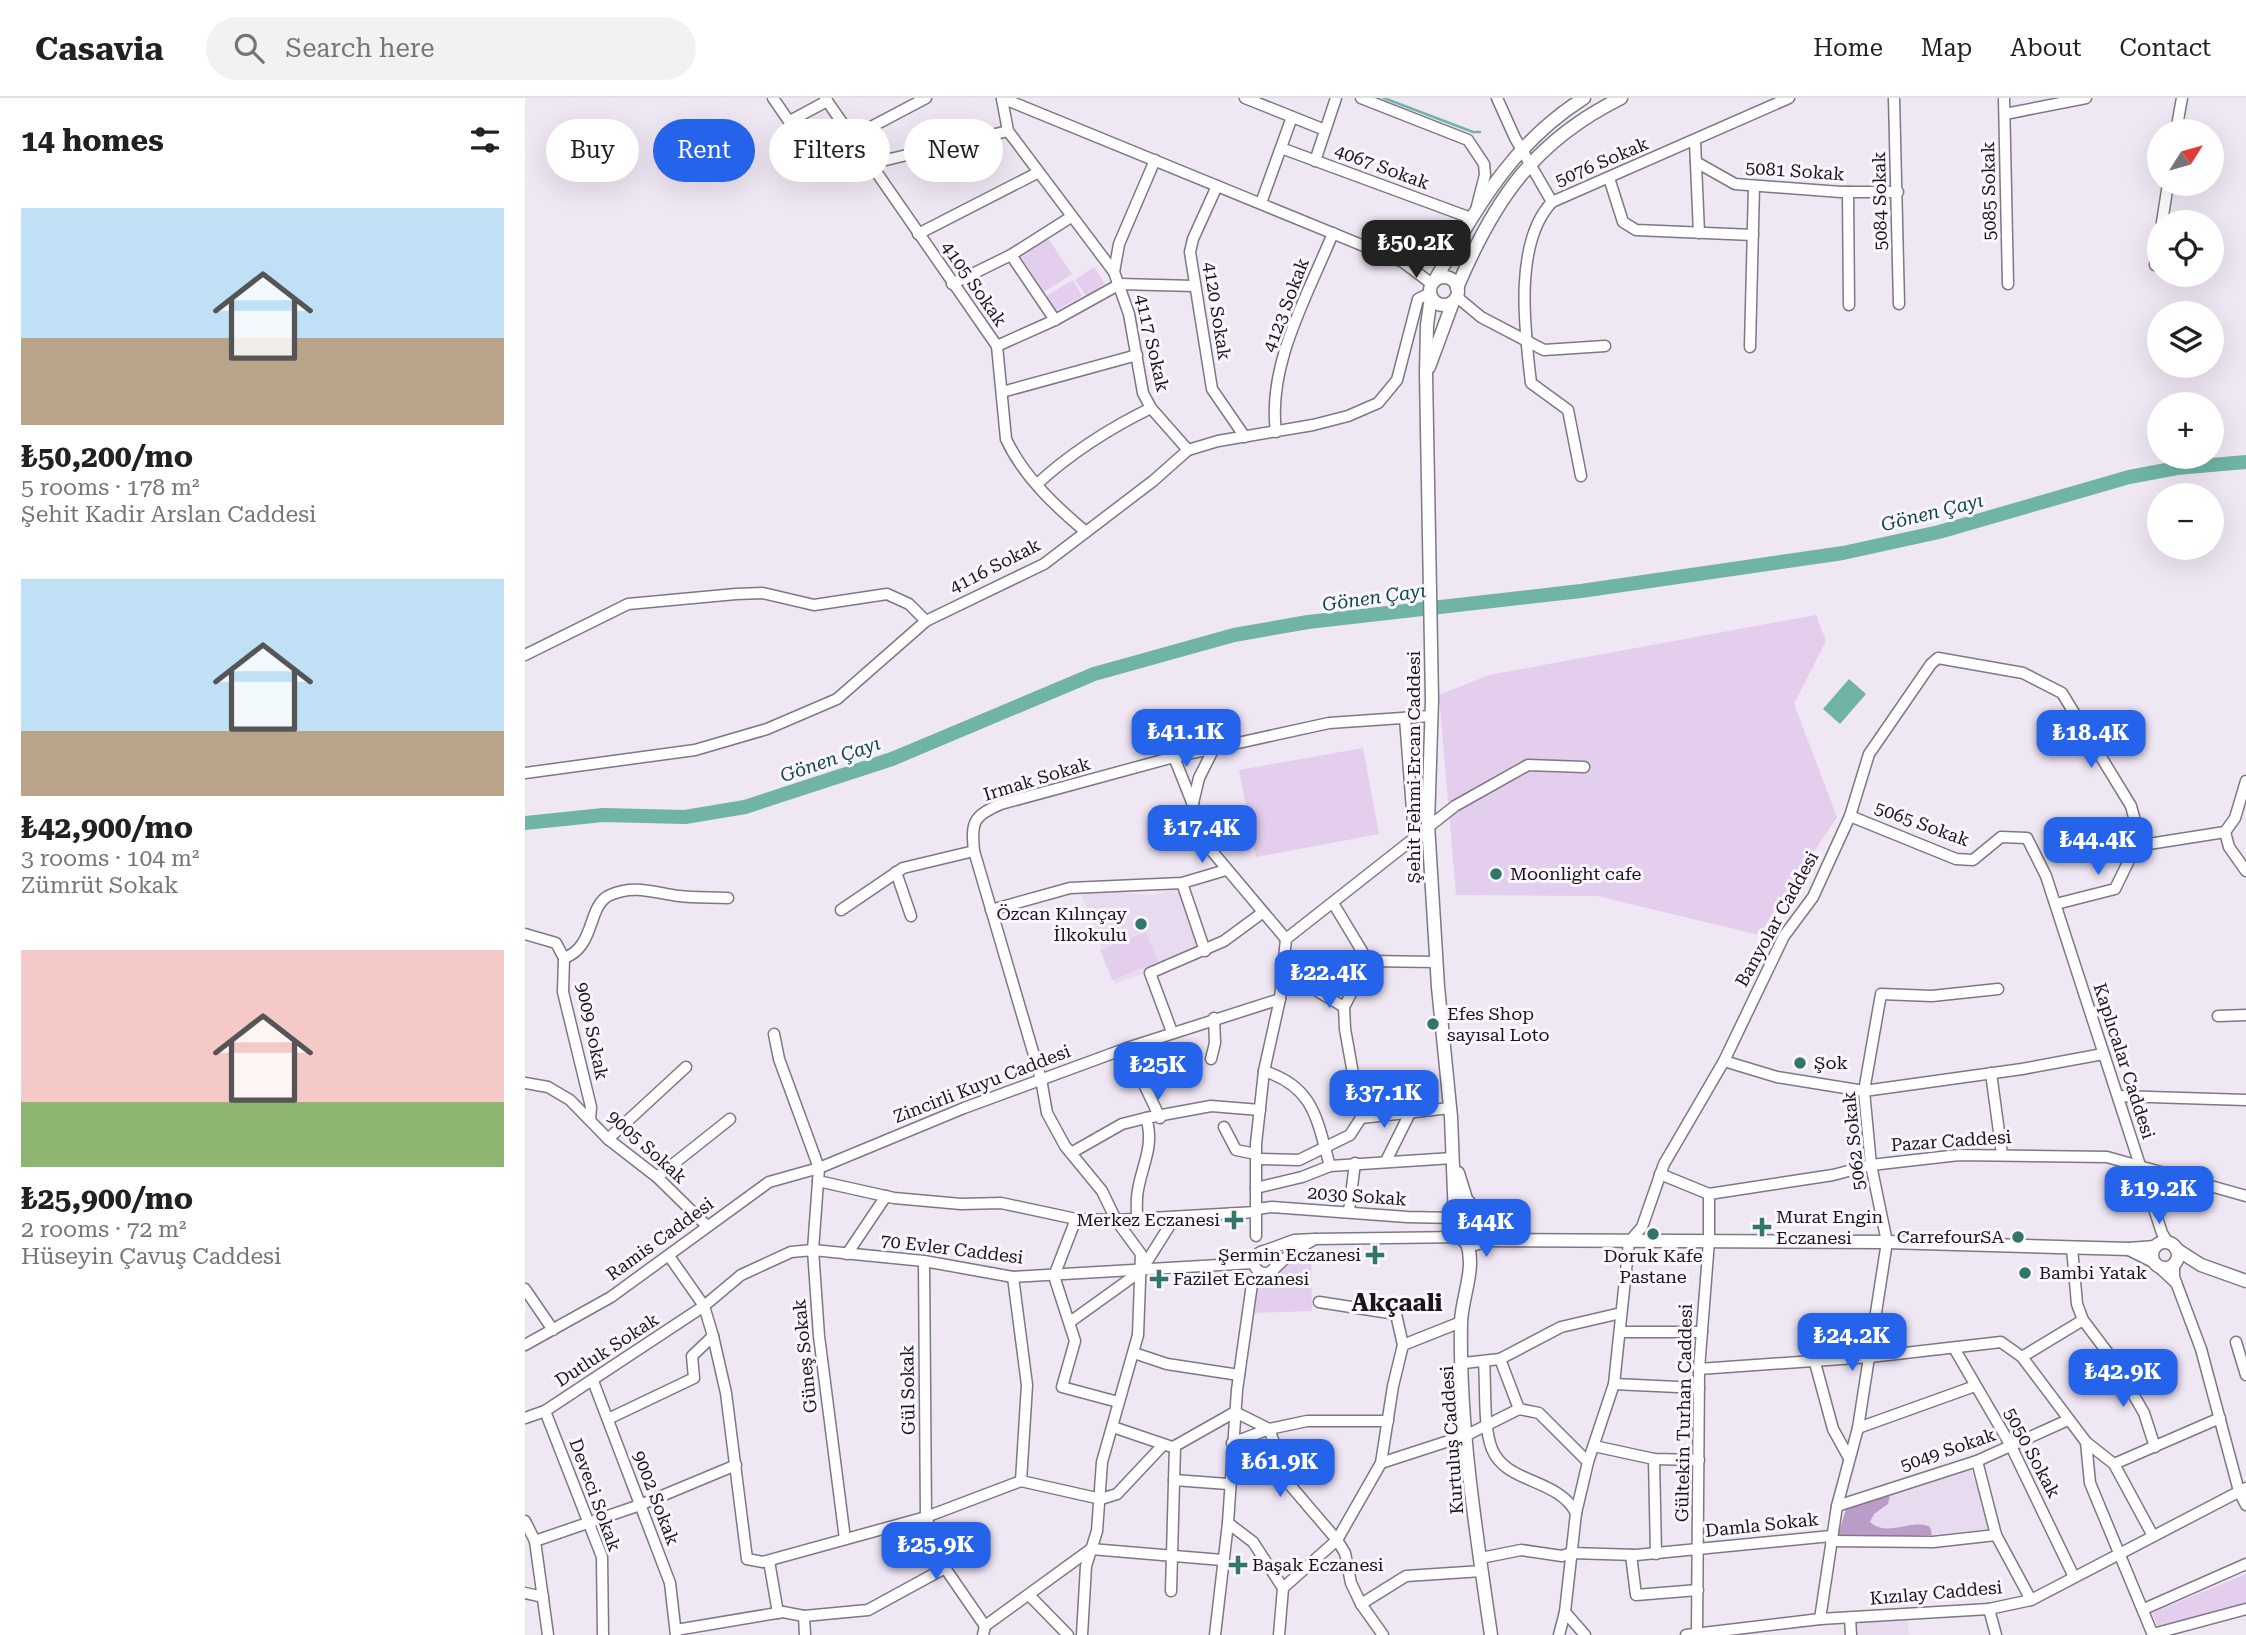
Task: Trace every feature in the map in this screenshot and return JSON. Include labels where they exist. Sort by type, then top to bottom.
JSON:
[{"type":"main road","points":[[1432,289],[1498,175],[1522,148],[1558,115],[1584,98]]},
{"type":"main road","name":"Şehit Fehmi Ercan Caddesi","points":[[1426,374],[1456,295],[1499,203],[1529,162],[1569,127],[1621,98]]},
{"type":"main road","points":[[1448,278],[1456,295],[1442,305],[1432,289],[1448,278]]},
{"type":"main road","name":"Şehit Fehmi Ercan Caddesi","points":[[1432,289],[1427,325],[1426,374],[1432,700],[1428,824],[1450,1108],[1455,1218],[1462,1237]]},
{"type":"main road","name":"Şehit Fehmi Ercan Caddesi","points":[[1453,1158],[1466,1199],[1485,1223]]},
{"type":"main road","points":[[1517,1241],[1485,1223],[1467,1217],[1461,1224],[1462,1237],[1475,1245],[1484,1240],[1517,1241],[1629,1242],[1887,1242],[2129,1249],[2164,1246],[2213,1270],[2246,1282]]},
{"type":"main road","points":[[1484,1240],[1485,1223]]},
{"type":"main road","name":"Kurtuluş Caddesi","points":[[1462,1237],[1470,1265],[1461,1322],[1467,1435],[1491,1635]]},
{"type":"main road","points":[[2162,1265],[2178,1260],[2164,1246]]},
{"type":"main road","points":[[2162,1265],[2164,1246]]},
{"type":"main road","points":[[2129,1249],[2162,1265],[2213,1270]]},
{"type":"street","points":[[773,98],[789,119]]},
{"type":"street","points":[[1002,98],[1403,262],[1432,289]]},
{"type":"street","name":"4117 Sokak","points":[[1002,98],[1008,131],[1114,272],[1120,284],[1143,393],[1150,408],[1188,450]]},
{"type":"street","points":[[1245,98],[1325,130]]},
{"type":"street","points":[[1315,161],[1336,98]]},
{"type":"street","points":[[1361,98],[1468,140],[1484,164],[1485,175],[1474,213]]},
{"type":"street","points":[[1497,98],[1552,202]]},
{"type":"street","name":"5076 Sokak","points":[[1581,476],[1568,410],[1531,383],[1523,306],[1530,253],[1539,221],[1552,202],[1789,98]]},
{"type":"street","name":"5084 Sokak","points":[[1894,98],[1899,304]]},
{"type":"street","name":"5085 Sokak","points":[[2004,98],[2008,284]]},
{"type":"street","points":[[2005,114],[2087,98]]},
{"type":"street","points":[[2178,119],[2182,98]]},
{"type":"street","points":[[793,119],[826,99]]},
{"type":"street","name":"4105 Sokak","points":[[826,99],[840,119]]},
{"type":"street","points":[[885,119],[920,100]]},
{"type":"street","points":[[1261,204],[1292,117]]},
{"type":"street","points":[[890,159],[1008,131]]},
{"type":"street","points":[[1695,141],[1699,233]]},
{"type":"street","name":"4067 Sokak","points":[[1281,148],[1474,213]]},
{"type":"street","points":[[1114,272],[1119,244],[1154,160]]},
{"type":"street","name":"5081 Sokak","points":[[1696,162],[1735,184],[1848,192],[1898,192]]},
{"type":"street","points":[[918,234],[1037,173]]},
{"type":"street","points":[[1609,178],[1623,222],[1636,230],[1753,235]]},
{"type":"street","name":"4105 Sokak","points":[[882,182],[996,346],[1006,439],[1012,452],[1037,485],[1086,532]]},
{"type":"street","name":"4120 Sokak","points":[[1217,186],[1193,239],[1190,252],[1212,389],[1245,437]]},
{"type":"street","points":[[1750,348],[1755,186]]},
{"type":"street","points":[[1848,192],[1849,305]]},
{"type":"street","points":[[952,284],[1011,255],[1071,217]]},
{"type":"street","name":"4123 Sokak","points":[[1276,432],[1274,412],[1285,353],[1333,233]]},
{"type":"street","points":[[1011,255],[1055,320]]},
{"type":"street","points":[[996,346],[1055,320],[1120,284],[1194,286]]},
{"type":"street","name":"4116 Sokak","points":[[525,773],[695,750],[768,729],[837,699],[926,621],[1044,564],[1188,450],[1202,444],[1276,432],[1348,416],[1378,402],[1388,393],[1403,362],[1418,299],[1432,289]]},
{"type":"street","points":[[1456,295],[1481,317],[1544,350],[1605,346]]},
{"type":"street","points":[[1002,392],[1137,355]]},
{"type":"street","points":[[1037,485],[1066,457],[1110,428],[1150,408]]},
{"type":"street","points":[[525,654],[628,604],[736,594],[763,593],[814,605],[887,594],[909,604],[926,621]]},
{"type":"street","name":"Banyolar Caddesi","points":[[1629,1242],[1642,1227],[1660,1174],[1724,1061],[1784,936],[1813,897],[1850,816],[1869,754],[1931,664],[1938,659],[2022,673],[2062,693],[2131,806],[2137,828],[2136,846]]},
{"type":"street","name":"Irmak Sokak","points":[[1141,1270],[1141,1254],[1116,1220],[1102,1191],[1071,1153],[1048,1113],[1041,1079],[974,851],[972,828],[978,817],[988,810],[1174,757],[1329,723],[1431,716]]},
{"type":"street","points":[[1405,718],[1414,836]]},
{"type":"street","points":[[1193,803],[1199,778],[1214,748]]},
{"type":"street","points":[[1174,757],[1211,850],[1286,939]]},
{"type":"street","points":[[1215,1635],[1228,1522],[1228,1484],[1239,1375],[1258,1258],[1256,1157],[1260,1110],[1264,1071],[1280,999],[1286,939],[1333,904],[1428,824],[1528,765],[1584,766]]},
{"type":"street","points":[[2056,904],[2115,889],[2136,846],[2225,831],[2235,818],[2246,781]]},
{"type":"street","name":"5065 Sokak","points":[[1850,816],[1956,859],[1973,860],[2001,837],[2027,838],[2056,904]]},
{"type":"street","points":[[2225,831],[2229,847],[2246,871]]},
{"type":"street","points":[[841,910],[896,872],[974,851]]},
{"type":"street","points":[[992,910],[1070,888],[1182,883],[1226,870]]},
{"type":"street","points":[[896,872],[911,916]]},
{"type":"street","points":[[1182,883],[1205,951]]},
{"type":"street","points":[[525,933],[556,943],[564,958],[582,946],[602,902],[609,895],[646,888],[674,895],[728,898]]},
{"type":"street","points":[[1333,904],[1368,961]]},
{"type":"street","name":"Kaplıcalar Caddesi","points":[[2056,904],[2141,1165],[2164,1246]]},
{"type":"street","points":[[1172,1032],[1150,973],[1224,941],[1262,913]]},
{"type":"street","name":"9009 Sokak","points":[[564,958],[563,992],[591,1107],[590,1120]]},
{"type":"street","points":[[1368,961],[1437,962]]},
{"type":"street","points":[[1224,1127],[1236,1150],[1256,1157],[1299,1160],[1350,1135],[1361,1118],[1345,1029],[1344,1007],[1368,961]]},
{"type":"street","points":[[1281,984],[1312,988],[1344,1007]]},
{"type":"street","name":"5062 Sokak","points":[[1887,1242],[1871,1165],[1864,1091],[1881,994],[1932,996],[1998,989]]},
{"type":"street","name":"Zincirli Kuyu Caddesi","points":[[819,1168],[1041,1079],[1172,1032],[1280,999]]},
{"type":"street","points":[[2218,1016],[2246,1015]]},
{"type":"street","points":[[1211,1059],[1216,1043],[1214,1018]]},
{"type":"street","points":[[774,1034],[779,1059],[819,1168]]},
{"type":"street","points":[[1127,1048],[1160,1118]]},
{"type":"street","points":[[1724,1061],[1777,1077],[1864,1091],[2103,1054]]},
{"type":"street","points":[[608,1139],[685,1067]]},
{"type":"street","points":[[1264,1071],[1285,1079],[1307,1097],[1330,1166]]},
{"type":"street","points":[[1991,1073],[2001,1154]]},
{"type":"street","name":"9005 Sokak","points":[[525,1083],[557,1090],[608,1139],[657,1177],[707,1226]]},
{"type":"street","points":[[2118,1096],[2246,1100]]},
{"type":"street","points":[[1071,1153],[1122,1124],[1146,1118],[1160,1118],[1211,1106],[1260,1110]]},
{"type":"street","points":[[1361,1118],[1450,1108]]},
{"type":"street","points":[[1386,1161],[1410,1113]]},
{"type":"street","points":[[1137,1218],[1138,1188],[1146,1167],[1149,1128],[1146,1118]]},
{"type":"street","points":[[657,1177],[730,1119]]},
{"type":"street","name":"Pazar Caddesi","points":[[1709,1194],[1833,1175],[1871,1165],[1959,1154],[2001,1154],[2107,1157],[2246,1196]]},
{"type":"street","points":[[1256,1188],[1302,1177],[1330,1166],[1453,1158]]},
{"type":"street","points":[[1349,1211],[1355,1163]]},
{"type":"street","name":"Güneş Sokak","points":[[819,1168],[813,1250],[819,1336],[845,1539]]},
{"type":"street","name":"Ramis Caddesi","points":[[525,1345],[611,1297],[769,1182],[819,1168]]},
{"type":"street","points":[[1660,1174],[1709,1194]]},
{"type":"street","name":"2030 Sokak","points":[[818,1181],[886,1196],[961,1204],[1001,1203],[1076,1219],[1116,1220],[1256,1211],[1349,1211],[1407,1217],[1455,1218]]},
{"type":"street","name":"Gültekin Turhan Caddesi","points":[[1691,1634],[1698,1590],[1699,1370],[1709,1241],[1709,1194]]},
{"type":"street","points":[[847,1254],[886,1196]]},
{"type":"street","points":[[1070,1322],[1141,1270],[1175,1217]]},
{"type":"street","points":[[1076,1219],[1053,1276],[1075,1341],[1062,1387],[1118,1402]]},
{"type":"street","name":"70 Evler Caddesi","points":[[704,1306],[741,1275],[790,1252],[813,1250],[924,1261],[1013,1277],[1141,1270],[1258,1258],[1294,1240],[1462,1237]]},
{"type":"street","points":[[1252,1284],[1291,1253],[1315,1239]]},
{"type":"street","points":[[1559,1635],[1565,1612],[1576,1513],[1588,1462],[1614,1384],[1629,1242]]},
{"type":"street","points":[[1820,1619],[1837,1506],[1859,1428],[1887,1242]]},
{"type":"street","points":[[2071,1248],[2077,1304],[2083,1320],[2114,1361],[2144,1413],[2155,1447]]},
{"type":"street","points":[[669,1256],[704,1306],[713,1336],[726,1393],[747,1559],[769,1561],[926,1517],[1021,1481],[1101,1499],[1117,1493],[1163,1446]]},
{"type":"street","points":[[1258,1258],[1275,1256],[1270,1271]]},
{"type":"street","points":[[1258,1258],[1270,1271]]},
{"type":"street","name":"Gül Sokak","points":[[924,1261],[926,1517],[945,1568],[984,1631]]},
{"type":"street","points":[[2162,1265],[2178,1285],[2201,1349],[2246,1504]]},
{"type":"street","points":[[1082,1635],[1086,1566],[1101,1499],[1102,1462],[1134,1353],[1141,1270]]},
{"type":"street","points":[[1013,1277],[1027,1385],[1021,1481]]},
{"type":"street","points":[[525,1289],[553,1331]]},
{"type":"street","points":[[1283,1588],[1337,1540],[1381,1463],[1403,1345],[1396,1314],[1319,1302]]},
{"type":"street","name":"Dutluk Sokak","points":[[525,1418],[545,1411],[593,1381],[704,1306]]},
{"type":"street","points":[[1464,1363],[1500,1359],[1561,1327],[1622,1313]]},
{"type":"street","points":[[2022,1357],[2083,1320]]},
{"type":"street","points":[[1403,1345],[1461,1322]]},
{"type":"street","points":[[1621,1332],[1702,1332]]},
{"type":"street","points":[[608,1419],[694,1378],[692,1356],[713,1336]]},
{"type":"street","points":[[1699,1370],[1814,1359],[1870,1357],[2001,1342],[2022,1357],[2086,1442],[2114,1464],[2153,1536]]},
{"type":"street","points":[[2241,1344],[2246,1376]]},
{"type":"street","name":"5050 Sokak","points":[[1954,1348],[2011,1446],[2074,1577]]},
{"type":"street","points":[[1134,1353],[1167,1364],[1239,1375]]},
{"type":"street","points":[[1500,1359],[1519,1409]]},
{"type":"street","points":[[1814,1359],[1833,1429],[1849,1458]]},
{"type":"street","points":[[1485,1362],[1492,1449],[1504,1468],[1544,1483],[1571,1504],[1576,1513]]},
{"type":"street","name":"9002 Sokak","points":[[593,1381],[670,1583],[676,1632]]},
{"type":"street","points":[[1614,1384],[1699,1388]]},
{"type":"street","points":[[1859,1428],[1975,1386]]},
{"type":"street","points":[[1381,1463],[1467,1435],[1488,1422],[1519,1409],[1539,1413],[1588,1462]]},
{"type":"street","name":"Deveci Sokak","points":[[545,1411],[602,1557],[603,1635]]},
{"type":"street","points":[[1235,1412],[1269,1429],[1290,1485],[1337,1540],[1345,1553],[1351,1583],[1361,1604],[1384,1635]]},
{"type":"street","points":[[1113,1427],[1163,1446],[1175,1446],[1235,1412]]},
{"type":"street","points":[[2114,1464],[2220,1418]]},
{"type":"street","name":"5049 Sokak","points":[[1837,1506],[1977,1461],[2068,1420]]},
{"type":"street","points":[[1232,1443],[1269,1429],[1307,1421],[1388,1421]]},
{"type":"street","points":[[2086,1442],[2089,1483],[2153,1635],[2244,1610],[2246,1623]]},
{"type":"street","points":[[1171,1591],[1175,1446]]},
{"type":"street","points":[[1594,1446],[1654,1459],[1699,1460]]},
{"type":"street","points":[[1654,1459],[1656,1554]]},
{"type":"street","points":[[1977,1461],[1996,1535],[2031,1600]]},
{"type":"street","points":[[535,1541],[641,1505],[736,1465]]},
{"type":"street","points":[[1174,1480],[1228,1484]]},
{"type":"street","name":"Kızılay Caddesi","points":[[1691,1634],[1820,1619],[1989,1609],[2031,1600],[2243,1489]]},
{"type":"street","points":[[525,1521],[535,1541],[548,1635]]},
{"type":"street","points":[[1228,1522],[1253,1542],[1283,1588],[1279,1635]]},
{"type":"street","name":"Damla Sokak","points":[[1361,1604],[1406,1576],[1481,1565],[1521,1550],[1562,1556],[1571,1553],[1631,1555],[1831,1538],[1933,1542],[1996,1535]]},
{"type":"street","points":[[984,1631],[1091,1549],[1109,1553],[1222,1560]]},
{"type":"street","points":[[1631,1555],[1636,1595],[1698,1590]]},
{"type":"street","points":[[769,1561],[778,1613]]},
{"type":"street","points":[[2144,1609],[2246,1564]]},
{"type":"street","points":[[676,1632],[716,1629],[778,1613],[804,1616],[868,1610],[945,1568]]},
{"type":"street","points":[[525,1593],[543,1597]]},
{"type":"street","points":[[1029,1595],[1068,1635]]},
{"type":"street","points":[[1989,1609],[1996,1635]]},
{"type":"street","points":[[1565,1612],[1585,1635]]},
{"type":"street","points":[[804,1616],[805,1635]]},
{"type":"street","points":[[1850,1618],[1851,1635]]},
{"type":"shaded area","points":[[1047,237],[1072,274],[1044,292],[1019,255]]},
{"type":"shaded area","points":[[1094,267],[1105,284],[1086,296],[1075,280]]},
{"type":"shaded area","points":[[1073,280],[1082,296],[1055,311],[1046,296]]},
{"type":"shaded area","points":[[1816,615],[1826,641],[1794,704],[1837,817],[1759,935],[1597,896],[1456,895],[1439,695],[1489,675]]},
{"type":"shaded area","points":[[1849,679],[1866,694],[1840,724],[1823,709]]},
{"type":"shaded area","points":[[1363,748],[1379,834],[1256,857],[1239,770]]},
{"type":"shaded area","name":"Özcan Kılınçay İlkokulu","points":[[1178,888],[1199,953],[1115,984],[1079,889],[1153,895]]},
{"type":"shaded area","points":[[1146,932],[1158,962],[1112,980],[1100,950]]},
{"type":"shaded area","points":[[1311,1245],[1312,1311],[1253,1313],[1256,1286],[1283,1263]]},
{"type":"shaded area","points":[[1971,1470],[1991,1528],[1932,1535],[1837,1538],[1846,1509]]},
{"type":"shaded area","points":[[1890,1495],[1888,1504],[1874,1514],[1870,1522],[1884,1528],[1923,1525],[1930,1527],[1932,1535],[1837,1538],[1846,1509]]},
{"type":"shaded area","points":[[2246,1574],[2246,1606],[2159,1630],[2152,1613]]},
{"type":"shaded area","points":[[1908,1617],[1909,1635],[1853,1635],[1852,1621]]},
{"type":"waterway","points":[[1384,98],[1473,132],[1480,132]]},
{"type":"waterway","name":"Gönen Çayı","points":[[525,823],[603,815],[685,817],[745,807],[892,759],[1094,674],[1234,635],[1308,622],[1581,591],[1843,553],[1939,532],[2129,477],[2177,468],[2246,462]]},
{"type":"place","name":"Moonlight cafe","points":[[1496,874]]},
{"type":"place","name":"Özcan Kılınçay İlkokulu","points":[[1141,924]]},
{"type":"place","name":"Efes Shop sayısal Loto","points":[[1433,1024]]},
{"type":"place","name":"Şok","points":[[1800,1063]]},
{"type":"place","name":"Merkez Eczanesi","points":[[1234,1220]]},
{"type":"place","name":"Murat Engin Eczanesi","points":[[1762,1227]]},
{"type":"place","name":"Doruk Kafe Pastane","points":[[1653,1234]]},
{"type":"place","name":"CarrefourSA","points":[[2018,1237]]},
{"type":"place","name":"Şermin Eczanesi","points":[[1375,1255]]},
{"type":"place","name":"Bambi Yatak","points":[[2025,1273]]},
{"type":"place","name":"Fazilet Eczanesi","points":[[1159,1279]]},
{"type":"place","name":"Başak Eczanesi","points":[[1238,1565]]},
{"type":"district","name":"Akçaali","points":[[1397,1303]]}]
